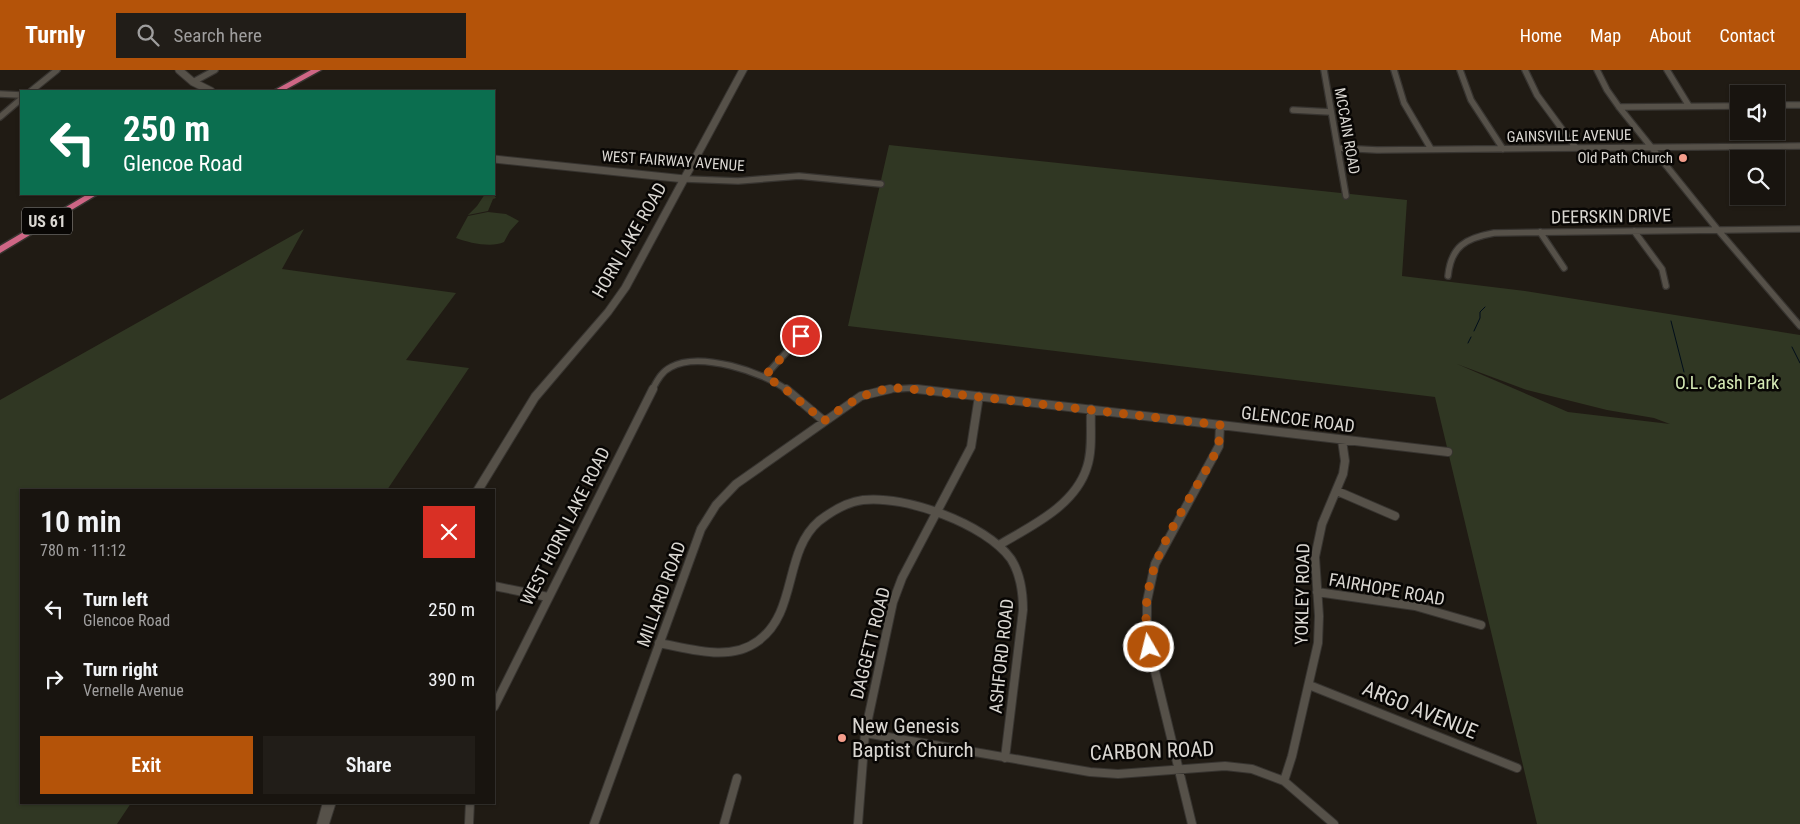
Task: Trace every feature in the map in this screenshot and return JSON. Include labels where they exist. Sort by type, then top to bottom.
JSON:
[{"type":"highway","points":[[279,90],[317,70]]},
{"type":"highway","name":"US 61","points":[[0,250],[92,195]]},
{"type":"main road","name":"HORN LAKE ROAD","points":[[479,489],[535,397],[603,318],[626,287],[686,179],[743,70]]},
{"type":"main road","points":[[323,824],[329,804]]},
{"type":"street","points":[[32,90],[57,70]]},
{"type":"street","points":[[194,82],[214,70]]},
{"type":"street","name":"MCCAIN ROAD","points":[[1324,70],[1346,196]]},
{"type":"street","points":[[1394,70],[1405,106],[1431,149]]},
{"type":"street","points":[[1460,70],[1469,96],[1503,149]]},
{"type":"street","points":[[1525,70],[1541,101],[1576,148]]},
{"type":"street","points":[[1597,70],[1619,107],[1718,230],[1800,326]]},
{"type":"street","points":[[1667,70],[1689,106]]},
{"type":"street","points":[[182,71],[194,82],[209,90]]},
{"type":"street","points":[[0,94],[20,95]]},
{"type":"street","points":[[0,117],[20,100]]},
{"type":"street","points":[[1785,105],[1800,105]]},
{"type":"street","points":[[1619,107],[1730,106]]},
{"type":"street","points":[[1293,110],[1331,112]]},
{"type":"street","name":"GAINSVILLE AVENUE","points":[[1338,148],[1371,150],[1800,146]]},
{"type":"street","name":"WEST FAIRWAY AVENUE","points":[[495,159],[686,179],[738,182],[799,176],[881,184]]},
{"type":"street","name":"DEERSKIN DRIVE","points":[[1448,276],[1448,263],[1459,246],[1470,239],[1494,233],[1800,229]]},
{"type":"street","points":[[1634,231],[1662,269],[1666,286]]},
{"type":"street","points":[[1540,232],[1564,268]]},
{"type":"street","points":[[801,336],[765,376],[785,389],[824,421]]},
{"type":"street","name":"WEST HORN LAKE ROAD","points":[[495,705],[662,372],[673,365],[689,362],[741,368],[765,376]]},
{"type":"street","name":"GLENCOE ROAD","points":[[824,421],[860,396],[883,389],[910,388],[1448,452]]},
{"type":"street","name":"DAGGETT ROAD","points":[[858,824],[865,733],[896,594],[970,447],[980,396]]},
{"type":"street","points":[[999,545],[1063,503],[1079,486],[1088,462],[1091,409]]},
{"type":"street","name":"MILLARD ROAD","points":[[594,824],[701,529],[715,505],[736,484],[824,421]]},
{"type":"street","points":[[1192,824],[1147,638],[1146,602],[1149,581],[1155,564],[1219,446],[1220,425]]},
{"type":"street","name":"YOKLEY ROAD","points":[[1284,781],[1310,685],[1319,636],[1314,562],[1316,543],[1322,524],[1337,491],[1344,465],[1342,440]]},
{"type":"street","points":[[1337,491],[1395,516]]},
{"type":"street","name":"ASHFORD ROAD","points":[[659,643],[723,653],[743,649],[760,641],[778,620],[797,555],[805,538],[819,522],[840,508],[872,499],[906,502],[974,527],[999,545],[1020,576],[1024,601],[1005,758]]},
{"type":"street","points":[[495,586],[548,597]]},
{"type":"street","name":"FAIRHOPE ROAD","points":[[1317,592],[1415,606],[1481,625]]},
{"type":"street","name":"ARGO AVENUE","points":[[1310,685],[1517,768]]},
{"type":"street","name":"CARBON ROAD","points":[[865,733],[1105,774],[1233,766],[1252,769],[1284,781],[1334,824]]},
{"type":"street","points":[[724,824],[737,778]]},
{"type":"street","points":[[469,824],[470,804]]},
{"type":"green space","name":"O.L. Cash Park","points":[[889,145],[1407,200],[1402,276],[1525,291],[1800,335],[1800,824],[1537,824],[1435,397],[848,326]],"holes":[[[1457,364],[1527,390],[1607,410],[1654,418],[1670,424],[1568,412]]]},
{"type":"green space","points":[[484,195],[494,195],[496,198],[493,199],[488,211],[468,215]]},
{"type":"green space","points":[[488,212],[506,214],[519,221],[510,231],[504,242],[487,245],[456,238],[468,216]]},
{"type":"green space","points":[[304,229],[282,269],[456,293],[406,360],[469,368],[388,489],[20,489],[20,804],[130,804],[117,824],[0,824],[0,400]]},
{"type":"waterway","points":[[1474,331],[1480,318],[1480,312],[1485,307]]},
{"type":"waterway","points":[[1671,321],[1684,372]]},
{"type":"waterway","points":[[1468,343],[1471,337]]},
{"type":"waterway","points":[[1792,347],[1800,363]]},
{"type":"waterway","points":[[1685,376],[1689,390]]},
{"type":"place","name":"Old Path Church","points":[[1683,158]]},
{"type":"place","name":"New Genesis Baptist Church","points":[[842,738]]},
{"type":"route","points":[[801,336],[765,376],[785,389],[824,421],[860,396],[883,389],[902,388],[1220,425],[1219,446],[1176,523],[1155,564],[1149,581],[1145,610],[1149,647]]}]
